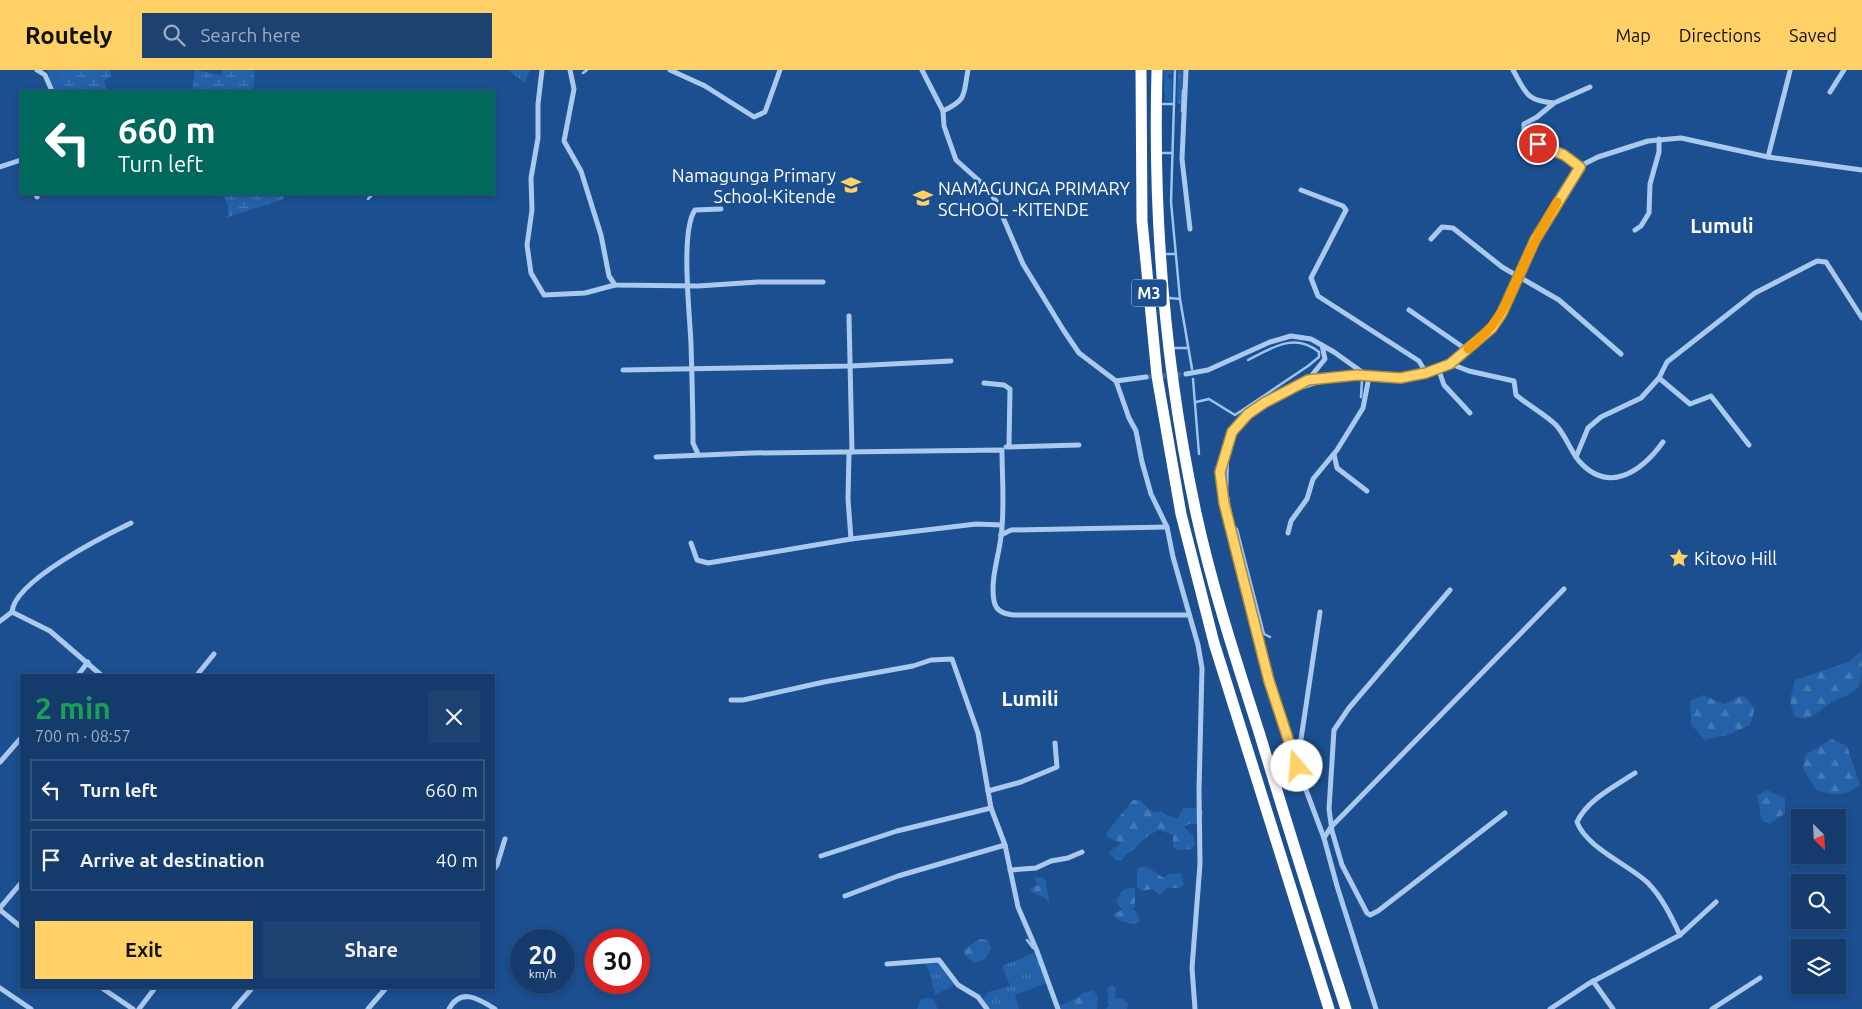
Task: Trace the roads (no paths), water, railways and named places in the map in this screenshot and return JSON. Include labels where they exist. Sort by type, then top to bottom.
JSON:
[{"type":"highway","name":"M3","points":[[1140,70],[1142,221],[1158,376],[1181,514],[1214,643],[1329,1009]]},
{"type":"highway","name":"M3","points":[[1157,70],[1155,155],[1159,240],[1173,373],[1190,482],[1199,526],[1242,676],[1346,1009]]},
{"type":"street","points":[[38,70],[45,75],[52,90]]},
{"type":"street","points":[[542,70],[538,104],[538,138],[532,178],[532,210],[526,245],[531,273],[544,295],[585,293],[615,285],[686,286],[758,282],[823,282]]},
{"type":"street","points":[[565,70],[571,70],[574,89],[564,142],[582,170],[601,235],[609,276],[615,285]]},
{"type":"street","points":[[670,70],[705,86],[754,117],[765,112],[780,70]]},
{"type":"street","points":[[922,70],[943,111],[944,126],[956,160],[985,186],[996,201],[1023,264],[1064,331],[1080,353],[1116,381],[1129,418],[1136,431],[1151,494],[1167,527],[1188,615],[1198,644],[1202,668],[1199,790],[1200,864],[1192,968],[1195,1009]]},
{"type":"street","points":[[943,111],[957,104],[963,98],[968,70]]},
{"type":"street","points":[[1186,70],[1182,159],[1190,229]]},
{"type":"street","points":[[1512,70],[1526,94],[1536,102],[1554,103]]},
{"type":"street","points":[[1830,92],[1844,70]]},
{"type":"street","points":[[1768,157],[1790,71]]},
{"type":"street","points":[[1580,167],[1564,155],[1524,138],[1524,124],[1537,117],[1554,103],[1590,87]]},
{"type":"street","points":[[1376,1009],[1336,886],[1324,838],[1297,766],[1269,681],[1232,537],[1220,472],[1232,432],[1248,414],[1281,393],[1308,380],[1344,376],[1400,378],[1426,373],[1450,364],[1492,328],[1502,313],[1535,240],[1580,167],[1598,157],[1660,139],[1681,138],[1768,157],[1862,170]]},
{"type":"street","points":[[1634,230],[1641,226],[1649,213],[1650,184],[1659,152],[1660,139]]},
{"type":"street","points":[[0,167],[20,160]]},
{"type":"street","points":[[1301,190],[1343,206],[1347,212],[1311,278],[1318,296],[1419,361],[1426,373]]},
{"type":"street","points":[[698,454],[693,443],[692,369],[686,286],[692,214],[695,210],[721,209]]},
{"type":"street","points":[[1431,239],[1439,229],[1450,227],[1465,236],[1492,260],[1560,300],[1604,336],[1621,354]]},
{"type":"street","points":[[1576,457],[1588,428],[1606,414],[1641,398],[1659,378],[1667,362],[1754,293],[1817,261],[1826,262],[1862,318]]},
{"type":"street","points":[[1409,310],[1467,350]]},
{"type":"street","points":[[849,316],[851,366],[848,499],[851,540]]},
{"type":"street","points":[[1186,374],[1208,370],[1270,342],[1291,336],[1311,339],[1369,376]]},
{"type":"street","points":[[1308,380],[1324,359],[1322,345]]},
{"type":"street","points":[[623,370],[851,366],[951,361]]},
{"type":"street","points":[[1450,364],[1469,371],[1514,381],[1516,385],[1515,394],[1554,423],[1576,457],[1588,470],[1615,478],[1638,470],[1652,457],[1663,442]]},
{"type":"street","points":[[1438,368],[1444,385],[1470,414]]},
{"type":"street","points":[[1288,533],[1291,521],[1307,499],[1313,480],[1334,454],[1363,408],[1369,376]]},
{"type":"street","points":[[1116,381],[1146,377]]},
{"type":"street","points":[[1659,378],[1690,404],[1711,396],[1749,445]]},
{"type":"street","points":[[984,383],[1004,385],[1010,389],[1009,446]]},
{"type":"street","points":[[656,456],[1002,450],[1009,446],[1079,445]]},
{"type":"street","points":[[1002,450],[1002,535],[995,571],[994,601],[1003,613],[1188,615]]},
{"type":"street","points":[[1334,454],[1337,468],[1367,491]]},
{"type":"street","points":[[0,621],[12,612],[13,604],[22,590],[66,559],[131,523]]},
{"type":"street","points":[[691,543],[697,560],[708,563],[851,540],[976,524],[1002,525]]},
{"type":"street","points":[[1002,535],[1011,530],[1167,527]]},
{"type":"street","points":[[1324,838],[1331,827],[1564,589]]},
{"type":"street","points":[[1450,590],[1349,708],[1334,730],[1329,809],[1331,827],[1342,864],[1367,913],[1370,915],[1378,911],[1505,813]]},
{"type":"street","points":[[12,612],[50,631],[100,674]]},
{"type":"street","points":[[1297,766],[1320,612]]},
{"type":"street","points":[[198,674],[214,654]]},
{"type":"street","points":[[731,700],[743,700],[824,682],[913,666],[932,660],[952,659],[977,727],[988,791],[1004,845],[1020,913],[1038,951],[1058,1009]]},
{"type":"street","points":[[79,674],[88,662]]},
{"type":"street","points":[[0,762],[20,739]]},
{"type":"street","points":[[988,791],[1021,782],[1057,767],[1055,743]]},
{"type":"street","points":[[1635,773],[1598,798],[1581,813],[1577,822],[1584,836],[1648,883],[1668,907],[1680,935]]},
{"type":"street","points":[[821,856],[897,832],[992,808]]},
{"type":"street","points":[[495,868],[505,839]]},
{"type":"street","points":[[845,896],[898,876],[1004,845]]},
{"type":"street","points":[[1010,870],[1036,868],[1051,861],[1068,858],[1082,852]]},
{"type":"street","points":[[20,884],[0,909],[20,926]]},
{"type":"street","points":[[1550,1009],[1594,981],[1680,935],[1716,902]]},
{"type":"street","points":[[887,964],[939,960],[958,985],[978,997],[986,1009]]},
{"type":"street","points":[[1712,1009],[1760,978]]},
{"type":"street","points":[[1594,981],[1613,1009]]},
{"type":"street","points":[[0,988],[31,1009]]},
{"type":"street","points":[[103,989],[133,1009]]},
{"type":"street","points":[[139,1009],[155,989]]},
{"type":"street","points":[[234,1009],[251,989]]},
{"type":"street","points":[[368,1009],[385,989]]},
{"type":"street","points":[[449,1009],[458,999],[467,996],[477,997],[494,1009]]},
{"type":"waterway","points":[[583,73],[587,70]]},
{"type":"waterway","points":[[1175,70],[1171,202],[1180,299],[1192,369]]},
{"type":"waterway","points":[[1182,111],[1183,91]]},
{"type":"waterway","points":[[1163,104],[1173,104]]},
{"type":"waterway","points":[[1163,153],[1171,153]]},
{"type":"waterway","points":[[368,199],[372,195]]},
{"type":"waterway","points":[[1166,254],[1176,254]]},
{"type":"waterway","points":[[1170,298],[1180,299]]},
{"type":"waterway","points":[[1196,402],[1209,399],[1235,415],[1308,366],[1319,357],[1319,352],[1301,343],[1283,344],[1248,360]]},
{"type":"waterway","points":[[1175,348],[1188,348]]},
{"type":"waterway","points":[[1357,377],[1362,379],[1361,397]]},
{"type":"waterway","points":[[1193,379],[1199,454]]},
{"type":"waterway","points":[[1231,445],[1238,432],[1248,420],[1274,401],[1305,387],[1334,380]]},
{"type":"waterway","points":[[1228,452],[1227,492],[1238,551]]},
{"type":"waterway","points":[[1234,528],[1237,529],[1264,634],[1270,637]]},
{"type":"waterway","points":[[1261,641],[1292,739]]},
{"type":"waterway","points":[[1027,940],[1033,948]]},
{"type":"tunnel","points":[[1146,377],[1186,374]]},
{"type":"place","name":"Namagunga Primary School-Kitende","points":[[851,185]]},
{"type":"place","name":"NAMAGUNGA PRIMARY SCHOOL -KITENDE","points":[[923,198]]},
{"type":"place","name":"Kitovo Hill","points":[[1679,558]]},
{"type":"district","name":"Lumuli","points":[[1722,225]]},
{"type":"district","name":"Lumili","points":[[1030,698]]}]
